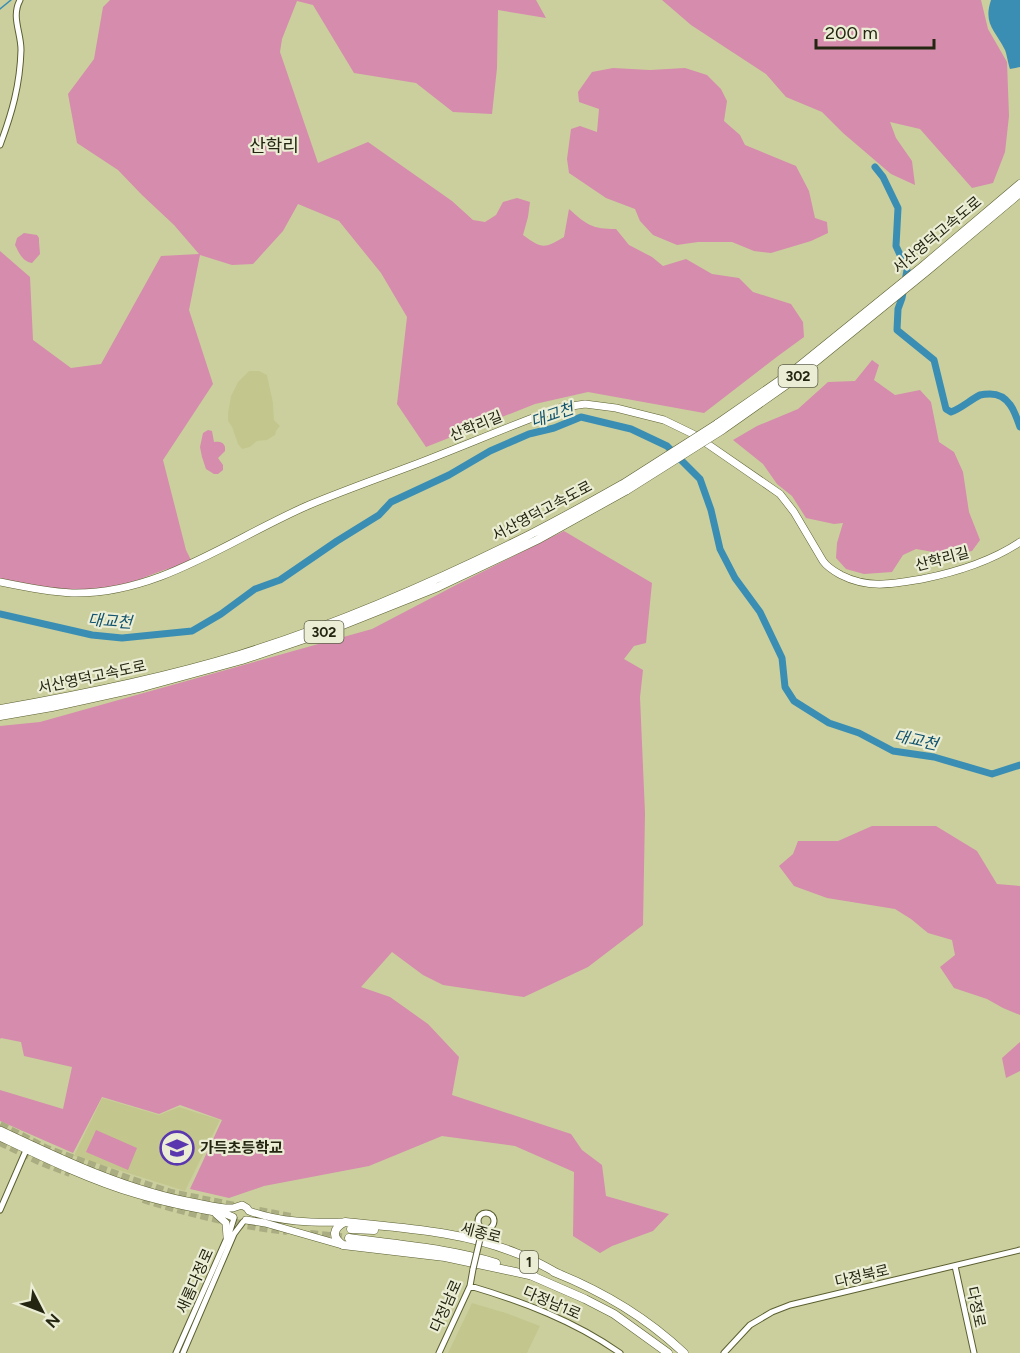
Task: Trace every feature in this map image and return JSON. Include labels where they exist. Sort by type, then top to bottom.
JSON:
[{"type":"highway","name":"서산영덕고속도로","points":[[925,268],[1020,184]]},
{"type":"highway","name":"서산영덕고속도로","points":[[0,716],[143,687],[242,660],[325,632],[438,588],[537,540],[793,380],[925,268],[1020,193]]},
{"type":"highway","name":"서산영덕고속도로","points":[[0,709],[141,682],[239,655],[321,627],[434,581],[625,487]]},
{"type":"highway","points":[[534,1276],[445,1257],[343,1245],[335,1237],[336,1230],[345,1222],[446,1234],[517,1253],[557,1273]]},
{"type":"highway","name":"세종로","points":[[351,1229],[437,1236],[476,1244],[518,1258],[557,1273],[620,1304],[651,1324],[683,1351]]},
{"type":"highway","name":"세종로","points":[[350,1238],[473,1256],[534,1276],[614,1314],[668,1353]]},
{"type":"main road","name":"산학리길","points":[[0,582],[72,593],[111,590],[146,582],[186,565],[281,517],[337,494],[559,408],[585,404],[616,408],[664,420],[703,440],[780,494],[794,512],[828,568],[858,582],[887,585],[945,574],[989,560],[1020,542]]},
{"type":"main road","points":[[0,1130],[68,1168],[128,1191],[226,1214],[238,1222],[265,1223],[343,1245]]},
{"type":"main road","points":[[0,1137],[138,1188],[177,1199],[235,1208],[242,1205],[249,1211],[274,1219],[312,1223],[345,1222]]},
{"type":"main road","points":[[233,1218],[235,1208]]},
{"type":"main road","points":[[244,1221],[249,1216],[249,1211]]},
{"type":"main road","points":[[214,1213],[226,1223],[227,1237]]},
{"type":"street","points":[[0,145],[13,110],[18,84],[21,49],[15,17],[20,0]]},
{"type":"street","points":[[0,1210],[28,1147]]},
{"type":"street","name":"새롬다정로","points":[[176,1353],[227,1237],[233,1218]]},
{"type":"street","name":"새롬다정로","points":[[183,1353],[234,1234],[244,1221]]},
{"type":"street","name":"다정남로","points":[[439,1353],[470,1286],[482,1232]]},
{"type":"street","name":"다정북로","points":[[724,1353],[750,1325],[790,1305],[1020,1250]]},
{"type":"street","name":"다정로","points":[[956,1266],[974,1353]]},
{"type":"street","name":"다정남1로","points":[[470,1286],[524,1303],[570,1322],[620,1353]]},
{"type":"shaded area","points":[[110,0],[536,0],[546,18],[498,10],[497,68],[492,114],[453,112],[416,83],[354,73],[313,5],[297,1],[282,39],[280,52],[318,163],[368,142],[452,201],[473,220],[485,222],[496,215],[503,202],[517,198],[530,202],[523,235],[543,246],[564,237],[569,209],[590,225],[616,229],[629,245],[652,257],[663,266],[686,259],[712,274],[739,278],[753,292],[791,304],[803,322],[804,337],[704,413],[588,392],[535,404],[426,447],[397,404],[407,317],[381,273],[339,221],[298,204],[283,231],[253,264],[232,265],[200,255],[189,310],[213,384],[163,460],[186,550],[192,562],[111,590],[55,591],[0,582],[0,251],[30,277],[33,340],[71,368],[101,364],[161,256],[199,254],[174,225],[118,170],[77,143],[68,94],[94,59],[103,7]]},
{"type":"shaded area","points":[[662,0],[981,0],[988,29],[1007,62],[1009,116],[1005,152],[993,183],[972,188],[920,129],[890,122],[896,138],[912,161],[915,185],[891,174],[822,112],[786,97],[766,74],[691,25]]},
{"type":"shaded area","points":[[613,68],[650,70],[685,68],[707,75],[721,89],[727,101],[724,121],[740,135],[745,145],[796,166],[809,191],[815,218],[827,222],[828,233],[811,241],[771,253],[754,251],[732,242],[698,242],[677,245],[653,235],[640,221],[635,209],[606,198],[569,173],[567,159],[571,129],[580,126],[597,132],[599,109],[579,102],[578,92],[592,72]]},
{"type":"shaded area","points":[[24,233],[37,235],[39,238],[40,254],[32,263],[24,259],[15,245],[17,238]]},
{"type":"shaded area","points":[[872,360],[879,365],[874,380],[895,395],[920,390],[931,402],[939,442],[954,452],[963,472],[969,512],[980,540],[972,551],[950,555],[916,549],[903,555],[892,572],[864,574],[846,569],[836,558],[837,543],[843,523],[834,524],[806,518],[792,496],[777,484],[763,464],[733,440],[757,426],[798,409],[828,382],[855,381]]},
{"type":"shaded area","points":[[249,371],[259,371],[267,375],[274,420],[280,426],[275,435],[267,440],[257,441],[250,447],[242,449],[228,421],[228,413],[231,396],[238,382]]},
{"type":"shaded area","points":[[208,430],[212,431],[214,442],[221,442],[225,447],[225,451],[218,458],[223,465],[223,470],[218,474],[206,469],[202,457],[200,447],[203,433]]},
{"type":"shaded area","points":[[564,531],[652,583],[646,643],[634,646],[624,659],[643,670],[640,697],[645,813],[643,925],[588,967],[524,997],[443,985],[423,975],[392,952],[361,987],[390,997],[428,1024],[459,1057],[452,1095],[571,1134],[582,1150],[602,1165],[606,1196],[669,1214],[653,1231],[612,1246],[600,1253],[573,1236],[574,1172],[515,1146],[442,1136],[369,1166],[264,1186],[229,1198],[190,1189],[222,1120],[180,1105],[159,1114],[102,1097],[73,1153],[0,1121],[0,1090],[63,1109],[72,1067],[24,1056],[21,1042],[0,1039],[0,726],[40,722],[372,629]]},
{"type":"shaded area","points":[[872,826],[936,826],[977,851],[997,884],[1020,886],[1020,1015],[987,999],[954,988],[940,967],[955,955],[952,940],[928,933],[895,909],[827,898],[794,886],[779,866],[793,854],[798,841],[838,841]]},
{"type":"shaded area","points":[[1020,1042],[1020,1071],[1006,1078],[1002,1058]]},
{"type":"shaded area","points":[[102,1098],[159,1115],[179,1107],[220,1120],[185,1191],[74,1156]]},
{"type":"shaded area","points":[[96,1130],[137,1148],[128,1170],[86,1152]]},
{"type":"shaded area","points":[[472,1303],[540,1326],[527,1353],[448,1353]]},
{"type":"water","points":[[991,0],[1020,0],[1020,67],[1010,69],[1005,50],[991,26],[988,15]]},
{"type":"waterway","points":[[0,9],[11,0]]},
{"type":"waterway","points":[[875,167],[883,177],[898,208],[896,246],[907,270],[898,309],[897,330],[934,360],[946,409],[951,412],[980,395],[997,395],[1007,400],[1020,427]]},
{"type":"waterway","name":"대교천","points":[[0,614],[92,635],[122,638],[192,631],[221,614],[255,589],[280,580],[379,515],[391,502],[449,475],[490,451],[529,434],[554,428],[581,417],[631,429],[667,446],[700,479],[711,510],[720,549],[735,578],[760,612],[782,658],[785,687],[794,701],[829,723],[859,733],[893,751],[934,757],[992,774],[1020,765]]},
{"type":"tunnel","points":[[0,1125],[47,1149],[132,1180],[171,1193],[235,1206]]},
{"type":"tunnel","points":[[0,1142],[70,1173]]},
{"type":"tunnel","points":[[143,1199],[214,1218],[287,1231]]},
{"type":"tunnel","points":[[259,1211],[291,1217]]},
{"type":"tunnel","points":[[310,1234],[349,1238]]},
{"type":"place","name":"가득초등학교","points":[[177,1148]]},
{"type":"district","name":"산학리","points":[[274,146]]}]
